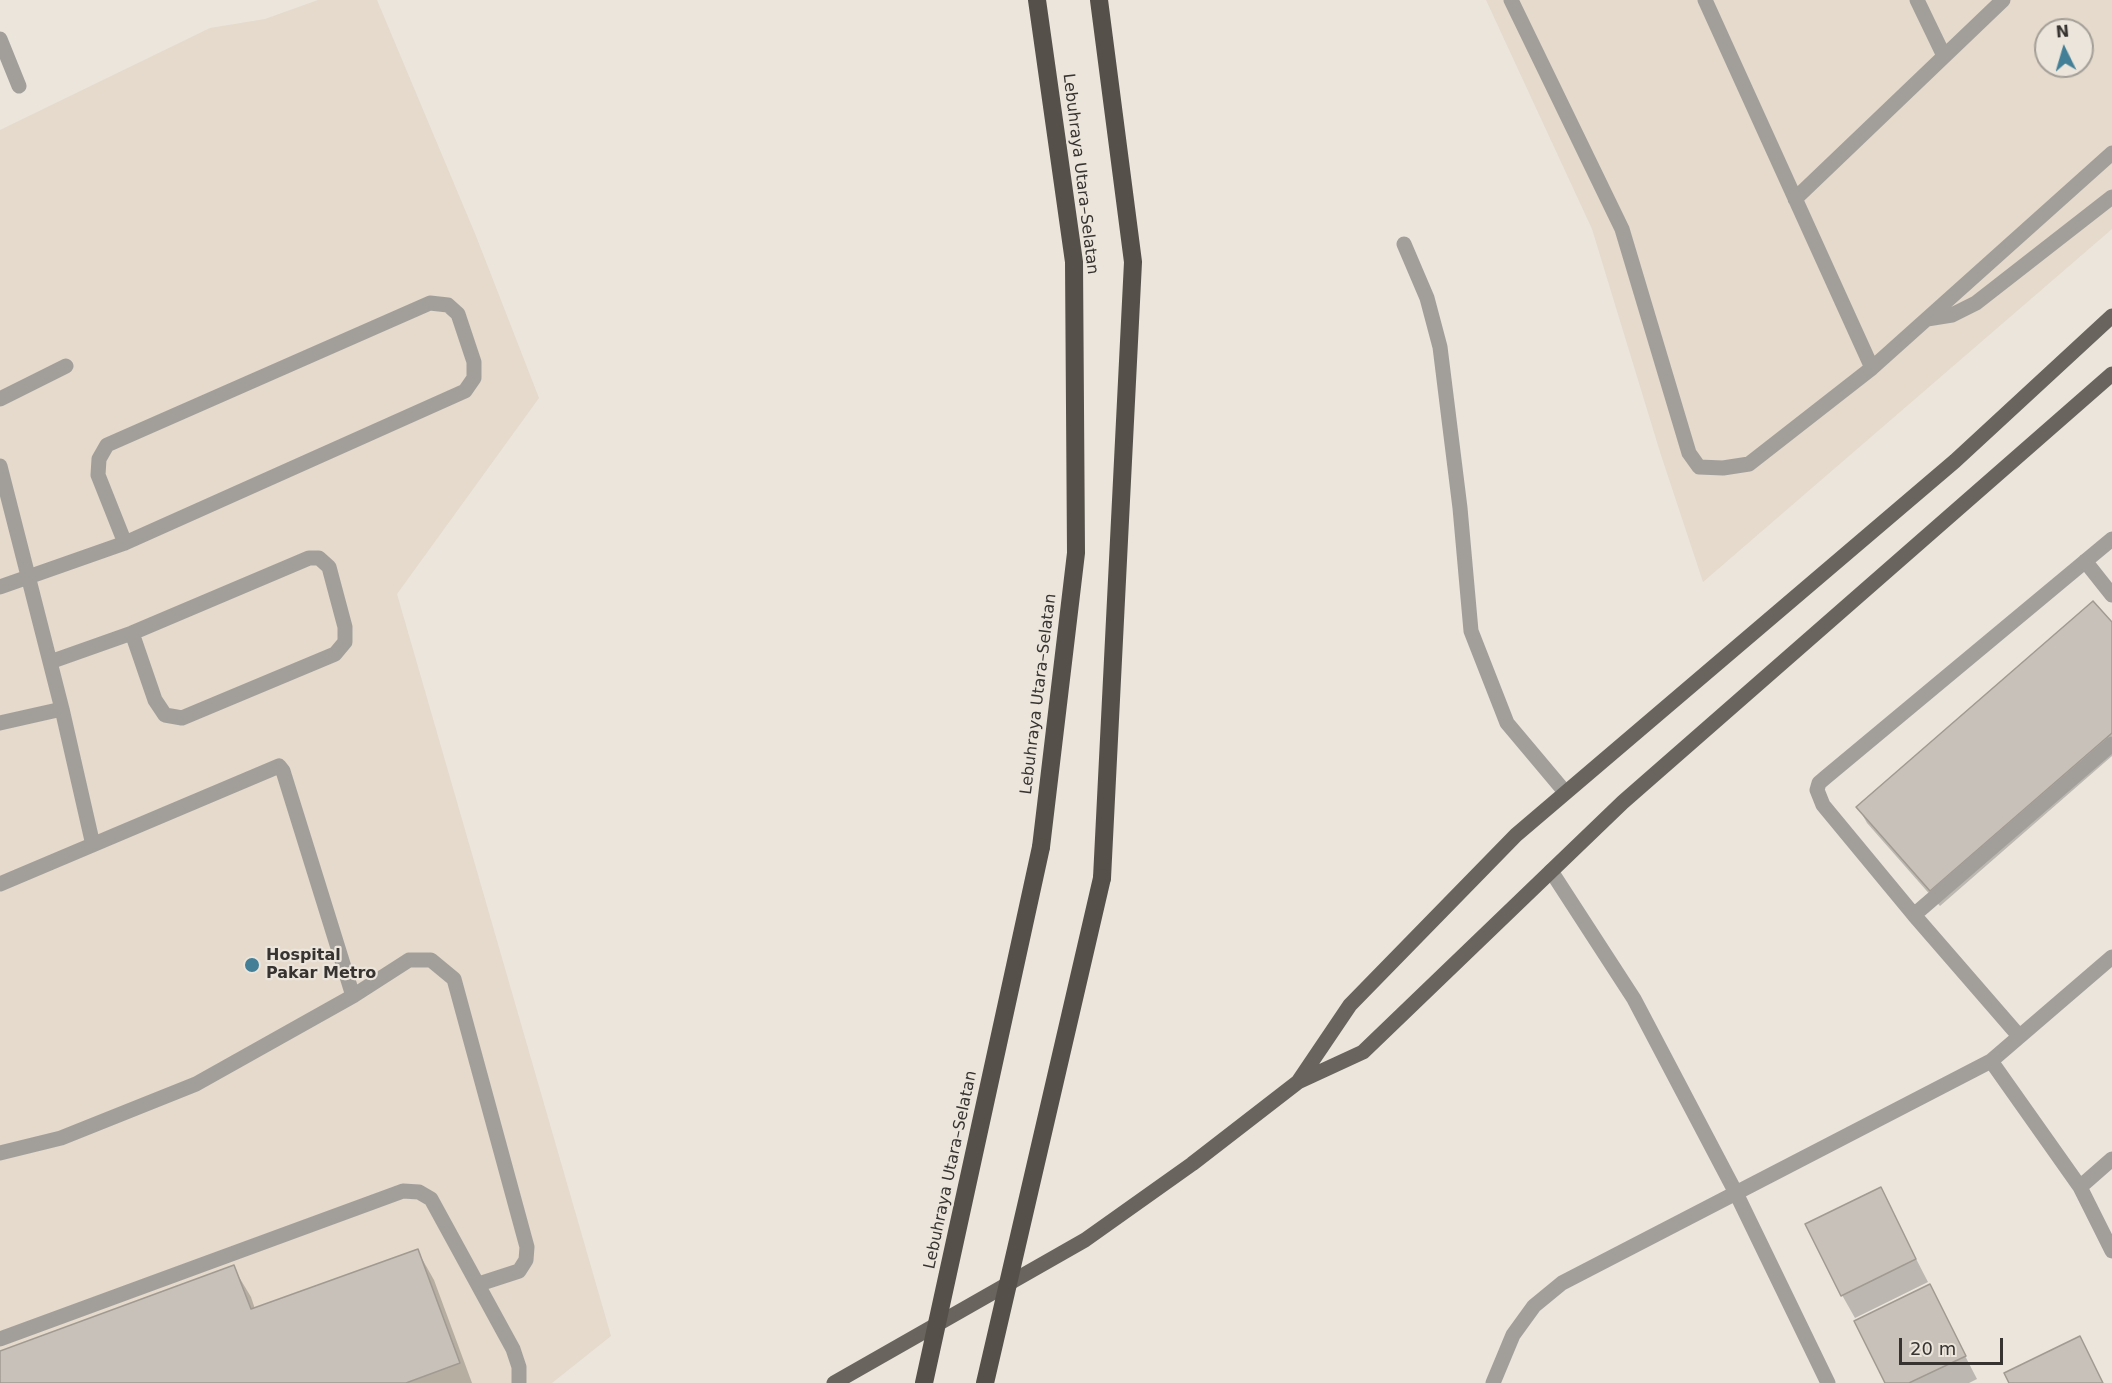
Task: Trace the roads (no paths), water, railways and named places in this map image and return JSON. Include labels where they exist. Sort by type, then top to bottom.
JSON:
[{"type":"highway","name":"Lebuhraya Utara–Selatan","points":[[924,1383],[1041,847],[1076,553],[1074,262],[1037,0]]},
{"type":"highway","points":[[985,1383],[1102,878],[1133,262],[1099,0]]},
{"type":"main road","points":[[1298,1082],[1350,1005],[1516,835],[1955,461],[2112,316]]},
{"type":"main road","points":[[834,1383],[1085,1240],[1192,1164],[1298,1082],[1363,1052],[1623,802],[2112,374]]},
{"type":"street","points":[[1511,0],[1622,229],[1689,453],[1699,467],[1723,468],[1749,464],[1872,368],[2112,153]]},
{"type":"street","points":[[1705,0],[1872,368]]},
{"type":"street","points":[[1917,0],[1944,56]]},
{"type":"street","points":[[1795,199],[2003,0]]},
{"type":"street","points":[[0,39],[19,86]]},
{"type":"street","points":[[1927,319],[1952,315],[1976,303],[2112,197]]},
{"type":"street","points":[[1404,244],[1427,298],[1440,347],[1460,508],[1471,631],[1507,723],[1565,792]]},
{"type":"street","points":[[0,587],[124,543],[465,391],[474,378],[474,362],[458,314],[448,305],[430,303],[107,445],[99,459],[98,475],[124,543]]},
{"type":"street","points":[[0,399],[66,366]]},
{"type":"street","points":[[0,466],[62,709],[93,845]]},
{"type":"street","points":[[2019,1036],[1823,805],[1817,790],[1819,783],[1826,777],[2112,538]]},
{"type":"street","points":[[50,662],[132,633],[309,558],[320,558],[329,567],[345,627],[345,642],[335,654],[182,718],[165,715],[155,700],[132,633]]},
{"type":"street","points":[[2085,561],[2112,595]]},
{"type":"street","points":[[0,723],[62,709]]},
{"type":"street","points":[[1914,915],[2112,744]]},
{"type":"street","points":[[0,884],[279,766],[283,771],[353,996]]},
{"type":"street","points":[[1551,871],[1634,999],[1736,1193],[1828,1383]]},
{"type":"street","points":[[1493,1383],[1513,1335],[1534,1306],[1562,1283],[1991,1060],[2112,957]]},
{"type":"street","points":[[0,1153],[62,1138],[196,1084],[353,996],[409,960],[431,960],[454,979],[527,1247],[526,1260],[519,1271],[479,1284]]},
{"type":"street","points":[[1991,1060],[2080,1187],[2112,1251]]},
{"type":"street","points":[[2080,1187],[2112,1159]]},
{"type":"street","points":[[0,1339],[403,1191],[419,1192],[431,1199],[479,1284],[513,1349],[519,1367],[519,1383]]},
{"type":"place","name":"Hospital Pakar Metro","points":[[252,965]]}]
